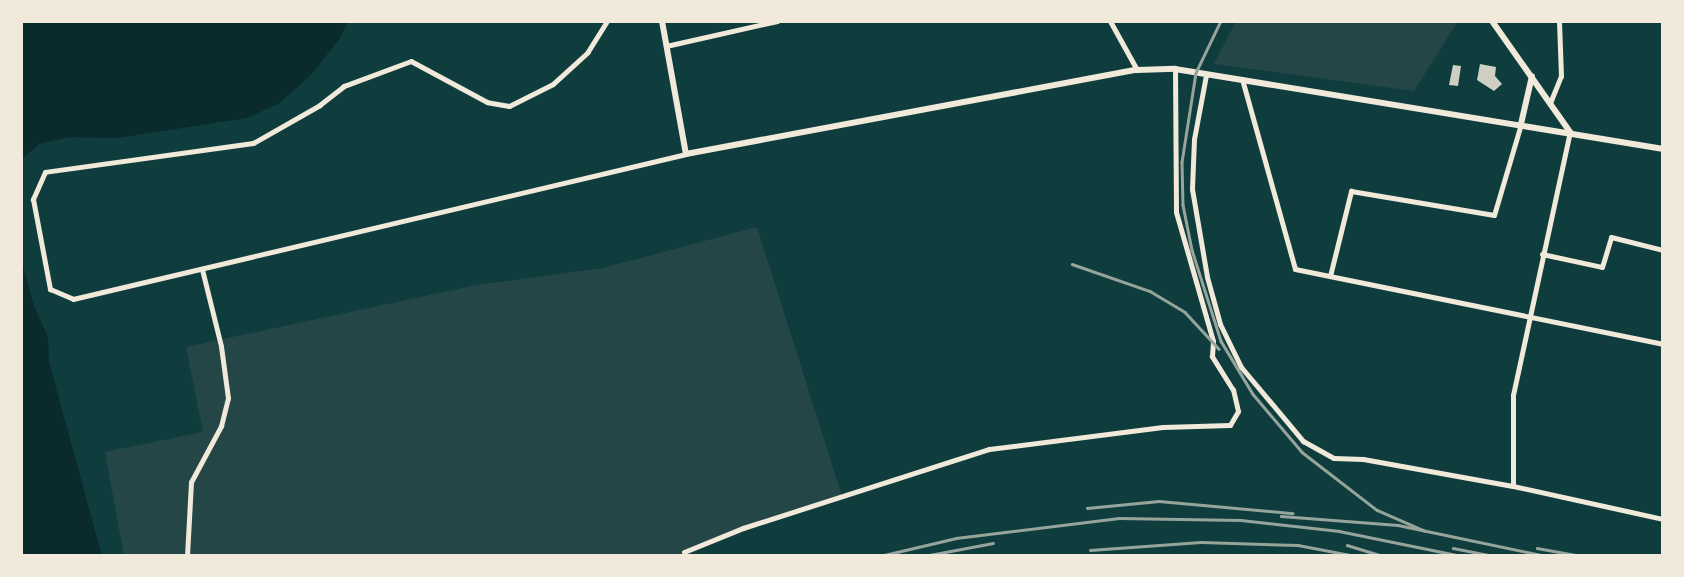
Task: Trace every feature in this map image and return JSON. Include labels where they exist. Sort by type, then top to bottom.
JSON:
[{"type":"street","points":[[607,21],[588,52],[553,84],[509,106],[487,102],[411,61],[344,86],[320,105],[253,143],[45,172],[33,199],[50,289],[73,299],[685,154],[1137,70],[1175,69],[1242,79],[1663,149]]},
{"type":"street","points":[[662,21],[685,154]]},
{"type":"street","points":[[666,46],[777,21]]},
{"type":"street","points":[[1110,21],[1137,70]]},
{"type":"street","points":[[1492,21],[1570,132],[1513,395],[1513,486]]},
{"type":"street","points":[[1550,103],[1561,76],[1559,21]]},
{"type":"street","points":[[684,552],[743,528],[989,449],[1163,427],[1230,425],[1238,411],[1236,401],[1212,356],[1213,341],[1176,212],[1175,69]]},
{"type":"street","points":[[1206,75],[1194,139],[1196,233],[1220,324],[1241,367],[1303,441],[1319,452],[1513,486],[1663,519]]},
{"type":"street","points":[[1330,276],[1351,191],[1494,215],[1532,76]]},
{"type":"street","points":[[1242,79],[1296,270],[1663,344]]},
{"type":"street","points":[[1542,254],[1602,267],[1611,237],[1663,250]]},
{"type":"street","points":[[187,556],[186,506],[191,482],[221,426],[228,398],[221,346],[202,269]]},
{"type":"shaded area","points":[[21,21],[348,21],[340,38],[311,75],[278,104],[247,118],[117,138],[69,137],[39,144],[21,160]]},
{"type":"shaded area","points":[[1236,21],[1458,21],[1414,91],[1214,64]]},
{"type":"shaded area","points":[[757,227],[842,496],[674,556],[124,556],[105,452],[203,432],[186,347],[476,285],[603,268]]},
{"type":"shaded area","points":[[21,257],[34,306],[48,337],[49,362],[102,556],[21,556]]},
{"type":"building","points":[[1480,64],[1496,67],[1495,76],[1502,84],[1494,91],[1477,80]]},
{"type":"building","points":[[1453,65],[1461,66],[1458,86],[1449,85]]},
{"type":"railway","points":[[1221,21],[1196,73],[1182,162],[1183,205],[1192,250],[1221,341],[1253,394],[1302,452],[1377,510],[1425,531]]},
{"type":"railway","points":[[1072,264],[1150,291],[1185,312],[1219,349]]},
{"type":"railway","points":[[1087,508],[1159,501],[1292,513]]},
{"type":"railway","points":[[1281,516],[1398,525],[1547,556]]},
{"type":"railway","points":[[880,556],[956,538],[1119,518],[1241,520],[1339,531],[1462,556]]},
{"type":"railway","points":[[1090,550],[1201,542],[1298,545],[1355,556]]},
{"type":"railway","points":[[924,556],[993,543]]},
{"type":"railway","points":[[1347,545],[1382,556]]},
{"type":"railway","points":[[1453,548],[1494,556]]},
{"type":"railway","points":[[1537,548],[1582,556]]}]
